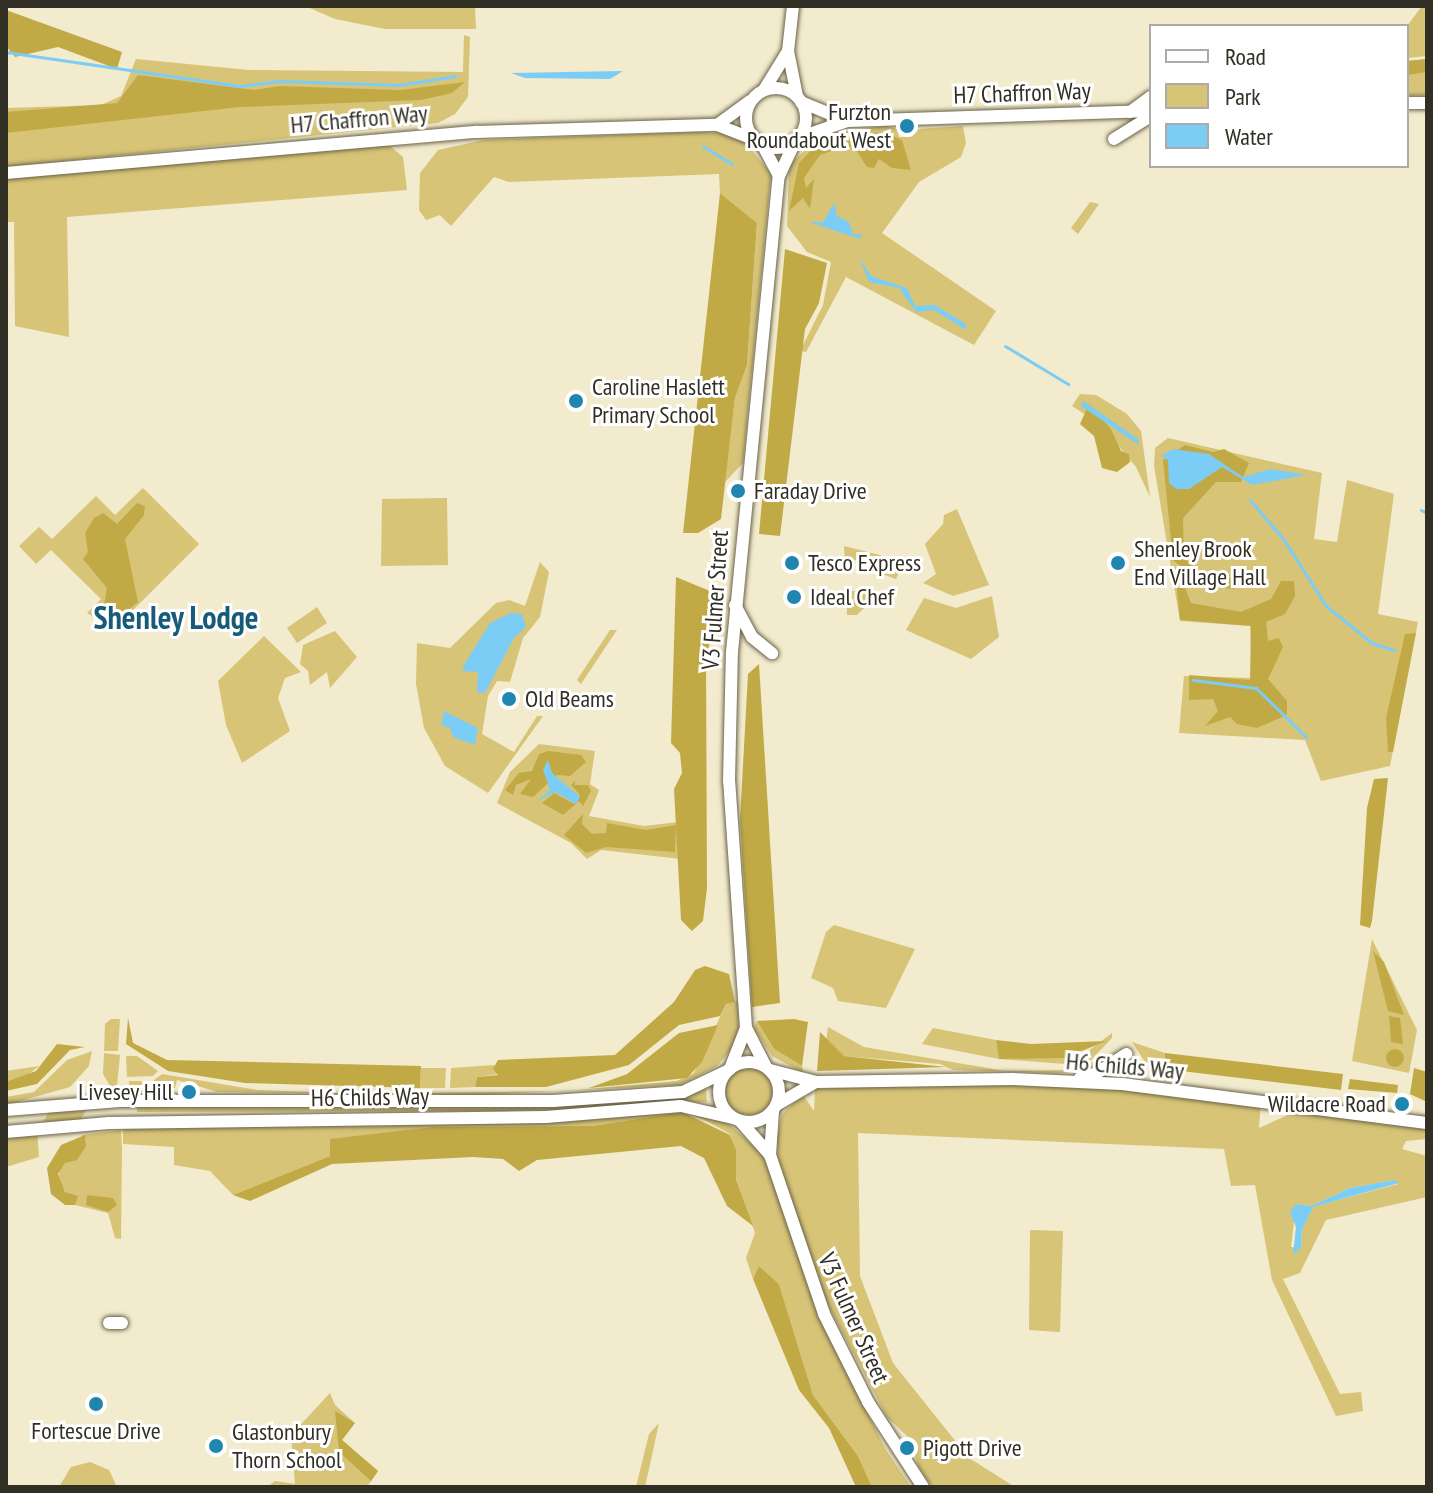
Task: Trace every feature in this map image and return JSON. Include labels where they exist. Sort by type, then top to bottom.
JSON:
[{"type":"street","points":[[759,142],[779,147],[796,140],[806,117],[788,51],[793,6]]},
{"type":"street","points":[[717,125],[764,90],[788,51]]},
{"type":"street","points":[[764,90],[781,88],[799,99]]},
{"type":"street","points":[[1130,112],[1149,98]]},
{"type":"street","points":[[753,99],[747,124],[779,176]]},
{"type":"street","name":"H7 Chaffron Way","points":[[799,99],[847,121]]},
{"type":"street","name":"H7 Chaffron Way","points":[[796,140],[847,121],[1149,113]]},
{"type":"street","points":[[1114,139],[1149,114]]},
{"type":"street","name":"H7 Chaffron Way","points":[[6,173],[487,131],[717,125],[759,142]]},
{"type":"street","name":"V3 Fulmer Street","points":[[768,1068],[746,1028],[729,781],[738,564],[779,176],[796,140]]},
{"type":"street","points":[[735,605],[752,637],[772,653]]},
{"type":"street","name":"V3 Fulmer Street","points":[[728,1070],[746,1028]]},
{"type":"street","points":[[1065,1081],[1097,1073],[1126,1054]]},
{"type":"street","points":[[747,1062],[768,1068],[779,1086],[776,1108],[762,1120],[737,1120],[719,1096],[728,1070],[747,1062]]},
{"type":"street","name":"H6 Childs Way","points":[[768,1068],[816,1082],[1065,1081],[1328,1109],[1427,1123]]},
{"type":"street","name":"H6 Childs Way","points":[[6,1110],[137,1101],[553,1101],[683,1092],[728,1070]]},
{"type":"street","name":"H6 Childs Way","points":[[776,1108],[816,1082]]},
{"type":"street","name":"H6 Childs Way","points":[[6,1132],[109,1123],[546,1117],[681,1106],[737,1120]]},
{"type":"street","name":"V3 Fulmer Street","points":[[770,1155],[776,1108]]},
{"type":"street","name":"V3 Fulmer Street","points":[[737,1120],[770,1155],[824,1314],[868,1402],[921,1484]]},
{"type":"green space","points":[[305,6],[475,6],[476,29],[385,29],[335,19]]},
{"type":"green space","points":[[1422,6],[1427,6],[1427,56],[1409,58],[1408,24]]},
{"type":"green space","points":[[464,35],[470,37],[468,97],[455,114],[438,123],[6,167],[6,108],[101,105],[121,96],[136,59],[249,70],[463,72]]},
{"type":"green space","points":[[1427,59],[1427,95],[1409,96],[1409,61]]},
{"type":"green space","points":[[886,126],[897,129],[899,137],[911,137],[919,129],[963,126],[966,143],[961,157],[919,182],[882,233],[996,311],[974,345],[846,277],[806,352],[800,351],[823,305],[831,262],[807,252],[787,226],[789,165],[822,134]]},
{"type":"green space","points":[[722,133],[746,143],[771,174],[743,463],[725,482],[735,398],[747,365],[757,223],[720,193],[719,174],[509,182],[494,177],[451,226],[440,215],[426,220],[419,210],[420,173],[438,150],[483,140]]},
{"type":"green space","points":[[389,145],[403,157],[407,190],[67,217],[69,337],[15,326],[14,222],[6,222],[6,179]]},
{"type":"green space","points":[[1090,202],[1099,204],[1078,234],[1071,228]]},
{"type":"green space","points":[[1080,394],[1096,395],[1127,414],[1141,431],[1150,497],[1136,467],[1100,424],[1072,406]]},
{"type":"green space","points":[[1168,438],[1322,473],[1314,539],[1337,542],[1347,480],[1394,494],[1378,614],[1418,622],[1390,766],[1321,781],[1305,740],[1179,733],[1184,676],[1252,678],[1250,626],[1180,621],[1154,466],[1155,448]]},
{"type":"green space","points":[[143,488],[199,544],[124,619],[103,623],[87,613],[101,599],[51,550],[36,564],[19,546],[39,527],[52,539],[96,496],[115,515]]},
{"type":"green space","points":[[447,498],[448,565],[381,566],[382,499]]},
{"type":"green space","points":[[957,509],[989,585],[953,596],[923,583],[936,574],[925,544],[943,524],[944,515]]},
{"type":"green space","points":[[844,546],[880,555],[900,570],[896,579],[871,570],[871,560],[845,560]]},
{"type":"green space","points":[[540,562],[549,572],[540,617],[523,638],[510,682],[497,681],[488,696],[482,734],[514,752],[537,716],[543,716],[488,793],[445,766],[424,728],[416,684],[417,643],[450,648],[496,603],[509,600],[525,606]]},
{"type":"green space","points":[[847,591],[872,591],[870,602],[857,615],[847,615]]},
{"type":"green space","points":[[992,596],[999,637],[971,659],[906,630],[924,598],[956,608]]},
{"type":"green space","points":[[317,607],[327,623],[297,643],[287,628]]},
{"type":"green space","points":[[610,630],[617,630],[581,684],[577,680]]},
{"type":"green space","points":[[335,631],[357,657],[330,688],[327,672],[310,685],[308,671],[300,664],[303,645]]},
{"type":"green space","points":[[264,636],[301,672],[285,678],[278,698],[290,731],[242,763],[226,725],[218,681]]},
{"type":"green space","points":[[539,744],[595,751],[590,784],[599,790],[589,816],[644,826],[678,822],[681,859],[601,850],[587,859],[571,843],[497,803],[510,772]]},
{"type":"green space","points":[[834,925],[915,949],[886,1008],[838,1001],[833,988],[811,978],[826,932]]},
{"type":"green space","points":[[1372,939],[1417,1030],[1409,1073],[1352,1061]]},
{"type":"green space","points":[[738,1001],[739,1029],[730,1051],[717,1066],[680,1085],[573,1090],[677,1081],[694,1073],[726,1004]]},
{"type":"green space","points":[[111,1019],[120,1019],[118,1051],[104,1051],[105,1024]]},
{"type":"green space","points":[[757,1021],[774,1049],[802,1066],[803,1073],[772,1056],[754,1029]]},
{"type":"green space","points":[[828,1027],[864,1047],[1005,1071],[1075,1070],[1115,1052],[1099,1065],[1078,1072],[1057,1073],[953,1070],[940,1064],[843,1056],[826,1042]]},
{"type":"green space","points":[[933,1028],[996,1040],[1000,1059],[1083,1055],[1112,1033],[1112,1038],[1091,1060],[1065,1064],[999,1059],[922,1044]]},
{"type":"green space","points":[[1132,1042],[1165,1053],[1164,1069],[1145,1062]]},
{"type":"green space","points":[[92,1051],[89,1066],[70,1087],[6,1105],[6,1097],[34,1092],[67,1060]]},
{"type":"green space","points":[[104,1053],[120,1055],[117,1086],[110,1086],[103,1074]]},
{"type":"green space","points":[[126,1056],[137,1056],[158,1071],[153,1076],[127,1077]]},
{"type":"green space","points":[[495,1065],[498,1074],[477,1077],[475,1087],[450,1088],[451,1068]]},
{"type":"green space","points":[[39,1066],[24,1078],[6,1082],[6,1071]]},
{"type":"green space","points":[[749,1067],[766,1074],[773,1091],[766,1108],[749,1115],[732,1108],[725,1091],[732,1074]]},
{"type":"green space","points":[[421,1068],[446,1068],[445,1088],[420,1088]]},
{"type":"green space","points":[[162,1074],[257,1090],[351,1094],[218,1092],[177,1080],[175,1088],[136,1093],[129,1088],[129,1081],[153,1081]]},
{"type":"green space","points":[[1012,1079],[1261,1099],[1259,1128],[1308,1106],[1427,1123],[1427,1139],[1406,1141],[1402,1149],[1427,1156],[1427,1197],[1326,1220],[1300,1273],[1283,1279],[1340,1394],[1361,1392],[1363,1411],[1336,1416],[1272,1280],[1255,1185],[1231,1186],[1224,1149],[858,1133],[860,1276],[893,1363],[969,1458],[1015,1487],[932,1487],[918,1466],[911,1440],[887,1417],[817,1284],[779,1171],[777,1139],[782,1114],[803,1095],[814,1111],[815,1089]],"holes":[[[1394,1180],[1398,1184],[1312,1207],[1302,1230],[1301,1248],[1291,1247],[1296,1204],[1311,1206],[1350,1188]]]},
{"type":"green space","points":[[706,1089],[707,1102],[502,1111],[137,1112],[137,1103],[688,1095]]},
{"type":"green space","points":[[557,1091],[480,1095],[376,1094]]},
{"type":"green space","points":[[88,1107],[81,1119],[43,1122],[49,1112]]},
{"type":"green space","points":[[682,1110],[727,1122],[765,1157],[819,1317],[886,1450],[911,1487],[872,1487],[858,1456],[813,1395],[779,1284],[759,1266],[753,1279],[746,1258],[755,1233],[736,1178],[736,1149],[730,1134],[701,1118],[682,1112],[592,1126],[432,1127],[330,1140],[330,1156],[233,1195],[210,1171],[174,1165],[174,1147],[123,1144],[123,1125]]},
{"type":"green space","points":[[37,1129],[39,1157],[6,1167],[6,1132]]},
{"type":"green space","points":[[121,1130],[121,1239],[115,1238],[108,1213],[75,1205],[58,1181],[60,1168],[86,1140],[82,1135]]},
{"type":"green space","points":[[1030,1230],[1063,1231],[1060,1332],[1029,1330]]},
{"type":"green space","points":[[330,1393],[335,1405],[355,1423],[342,1440],[378,1471],[367,1487],[267,1487],[275,1481],[295,1484],[291,1435]]},
{"type":"green space","points":[[659,1423],[645,1487],[636,1487],[649,1434]]},
{"type":"green space","points":[[90,1462],[109,1470],[117,1487],[59,1487],[71,1467]]},
{"type":"shaded area","points":[[6,10],[122,52],[117,69],[58,47],[15,57],[6,46]]},
{"type":"shaded area","points":[[1427,59],[1427,72],[1409,75],[1409,61]]},
{"type":"shaded area","points":[[138,75],[254,90],[280,86],[400,90],[465,82],[452,93],[421,100],[240,107],[6,133],[6,112],[117,103]]},
{"type":"shaded area","points":[[846,132],[887,133],[902,140],[911,170],[892,168],[879,159],[874,168],[867,167],[854,147],[840,148],[820,155],[804,178],[806,188],[814,179],[810,209],[803,198],[789,211],[799,163],[814,147]]},
{"type":"shaded area","points":[[720,193],[757,223],[747,365],[735,398],[721,519],[698,533],[683,533]]},
{"type":"shaded area","points":[[785,249],[827,263],[819,303],[805,329],[780,536],[759,534]]},
{"type":"shaded area","points":[[1089,404],[1111,429],[1121,451],[1129,454],[1130,462],[1117,472],[1102,468],[1094,436],[1080,424]]},
{"type":"shaded area","points":[[1185,445],[1213,452],[1224,449],[1249,463],[1241,482],[1216,482],[1183,518],[1184,558],[1203,576],[1235,578],[1235,589],[1205,586],[1173,560],[1163,460]]},
{"type":"shaded area","points":[[137,503],[145,506],[144,515],[125,539],[138,602],[121,616],[103,611],[107,588],[83,559],[88,552],[85,533],[94,518],[103,513],[117,524]]},
{"type":"shaded area","points":[[676,577],[710,591],[718,611],[706,658],[707,888],[703,921],[692,931],[681,920],[674,789],[682,773],[680,753],[671,743]]},
{"type":"shaded area","points":[[1176,580],[1183,582],[1191,603],[1241,612],[1271,599],[1281,581],[1294,581],[1295,596],[1285,614],[1266,622],[1268,641],[1279,638],[1283,647],[1268,679],[1287,701],[1287,715],[1257,728],[1237,724],[1230,717],[1205,726],[1218,711],[1213,699],[1189,700],[1189,675],[1250,680],[1251,626],[1180,620]]},
{"type":"shaded area","points":[[1416,633],[1393,752],[1388,752],[1386,718],[1405,634]]},
{"type":"shaded area","points":[[759,664],[780,1003],[752,1007],[740,820],[748,674]]},
{"type":"shaded area","points":[[548,751],[581,755],[586,762],[570,776],[557,775],[533,797],[520,794],[531,779],[516,785],[513,795],[505,790],[519,773],[532,771],[539,754]]},
{"type":"shaded area","points":[[1388,778],[1370,928],[1360,925],[1367,808],[1374,779]]},
{"type":"shaded area","points":[[576,780],[574,785],[588,785],[591,791],[583,806],[579,801],[563,815],[542,803],[554,793],[574,804],[580,795],[571,785]]},
{"type":"shaded area","points":[[583,814],[582,824],[592,834],[606,833],[607,823],[646,830],[676,825],[675,852],[606,847],[586,853],[564,835]]},
{"type":"shaded area","points":[[1373,951],[1384,962],[1404,1015],[1388,1011]]},
{"type":"shaded area","points":[[705,966],[729,974],[735,1002],[726,1004],[720,1016],[679,1025],[629,1065],[546,1087],[475,1087],[477,1077],[498,1075],[493,1069],[498,1060],[615,1055],[674,1002],[695,970]]},
{"type":"shaded area","points":[[1389,1016],[1400,1018],[1403,1044],[1391,1042]]},
{"type":"shaded area","points":[[128,1018],[133,1043],[167,1060],[421,1066],[420,1088],[245,1083],[168,1071],[126,1044]]},
{"type":"shaded area","points":[[794,1019],[808,1022],[802,1066],[774,1049],[757,1021]]},
{"type":"shaded area","points":[[718,1025],[702,1062],[687,1078],[589,1088],[627,1074],[679,1033]]},
{"type":"shaded area","points":[[820,1032],[844,1056],[946,1067],[817,1071]]},
{"type":"shaded area","points":[[996,1040],[1031,1044],[1106,1041],[1065,1058],[999,1059]]},
{"type":"shaded area","points":[[57,1044],[85,1047],[70,1050],[37,1084],[6,1091],[6,1082],[36,1071]]},
{"type":"shaded area","points":[[1391,1049],[1399,1049],[1404,1058],[1402,1065],[1391,1067],[1386,1062],[1386,1054]]},
{"type":"shaded area","points":[[1165,1053],[1343,1074],[1341,1090],[1164,1069]]},
{"type":"shaded area","points":[[1414,1068],[1427,1072],[1427,1102],[1410,1094]]},
{"type":"shaded area","points":[[1350,1079],[1398,1085],[1397,1093],[1348,1089]]},
{"type":"shaded area","points":[[682,1112],[730,1135],[736,1149],[736,1179],[753,1226],[727,1206],[704,1158],[681,1146],[537,1160],[519,1171],[503,1159],[473,1157],[332,1164],[250,1201],[233,1195],[330,1156],[330,1139],[432,1127],[592,1126]]},
{"type":"shaded area","points":[[85,1135],[86,1146],[77,1160],[65,1163],[58,1174],[65,1192],[78,1196],[75,1205],[65,1205],[51,1194],[47,1168],[61,1145]]},
{"type":"shaded area","points":[[87,1195],[113,1198],[117,1205],[108,1212],[86,1205]]},
{"type":"shaded area","points":[[759,1266],[779,1284],[813,1395],[858,1456],[872,1487],[856,1487],[829,1428],[799,1390],[753,1279]]},
{"type":"shaded area","points":[[335,1411],[355,1423],[342,1440],[378,1471],[371,1481],[339,1452]]},
{"type":"water","points":[[623,71],[610,79],[525,78],[511,73]]},
{"type":"water","points":[[834,203],[837,216],[849,222],[853,234],[862,235],[860,239],[809,222],[823,222]]},
{"type":"water","points":[[859,257],[871,276],[907,288],[915,306],[935,305],[966,324],[966,330],[934,310],[916,312],[899,288],[869,282]]},
{"type":"water","points":[[1083,401],[1138,439],[1139,445],[1081,406]]},
{"type":"water","points":[[1173,449],[1209,454],[1243,477],[1271,469],[1306,475],[1252,485],[1222,467],[1189,489],[1176,489],[1169,483],[1168,460],[1161,456]]},
{"type":"water","points":[[511,613],[522,614],[526,627],[514,638],[485,693],[477,692],[478,672],[462,671],[464,665],[490,623]]},
{"type":"water","points":[[444,711],[478,728],[475,745],[453,737],[450,728],[441,725]]},
{"type":"water","points":[[548,760],[552,773],[580,797],[576,804],[555,792],[536,802],[550,790],[543,770]]},
{"type":"water","points":[[1394,1180],[1399,1183],[1313,1207],[1302,1230],[1301,1248],[1293,1255],[1296,1227],[1290,1212],[1296,1204],[1311,1206],[1350,1188]]},
{"type":"waterway","points":[[6,52],[240,86],[281,81],[399,85],[455,76]]},
{"type":"waterway","points":[[703,146],[732,164]]},
{"type":"waterway","points":[[1005,346],[1068,384]]},
{"type":"waterway","points":[[1250,500],[1284,540],[1326,606],[1372,643],[1394,650]]},
{"type":"waterway","points":[[1421,510],[1427,513]]},
{"type":"waterway","points":[[1193,680],[1256,688],[1306,737]]},
{"type":"place","name":"Furzton Roundabout West","points":[[907,126]]},
{"type":"place","name":"Caroline Haslett Primary School","points":[[576,401]]},
{"type":"place","name":"Faraday Drive","points":[[738,491]]},
{"type":"place","name":"Tesco Express","points":[[792,563]]},
{"type":"place","name":"Shenley Brook End Village Hall","points":[[1118,563]]},
{"type":"place","name":"Ideal Chef","points":[[794,597]]},
{"type":"place","name":"Old Beams","points":[[509,699]]},
{"type":"place","name":"Livesey Hill","points":[[189,1092]]},
{"type":"place","name":"Wildacre Road","points":[[1402,1104]]},
{"type":"place","name":"Fortescue Drive","points":[[96,1404]]},
{"type":"place","name":"Glastonbury Thorn School","points":[[216,1446]]},
{"type":"place","name":"Pigott Drive","points":[[907,1448]]},
{"type":"district","name":"Shenley Lodge","points":[[176,617]]}]
